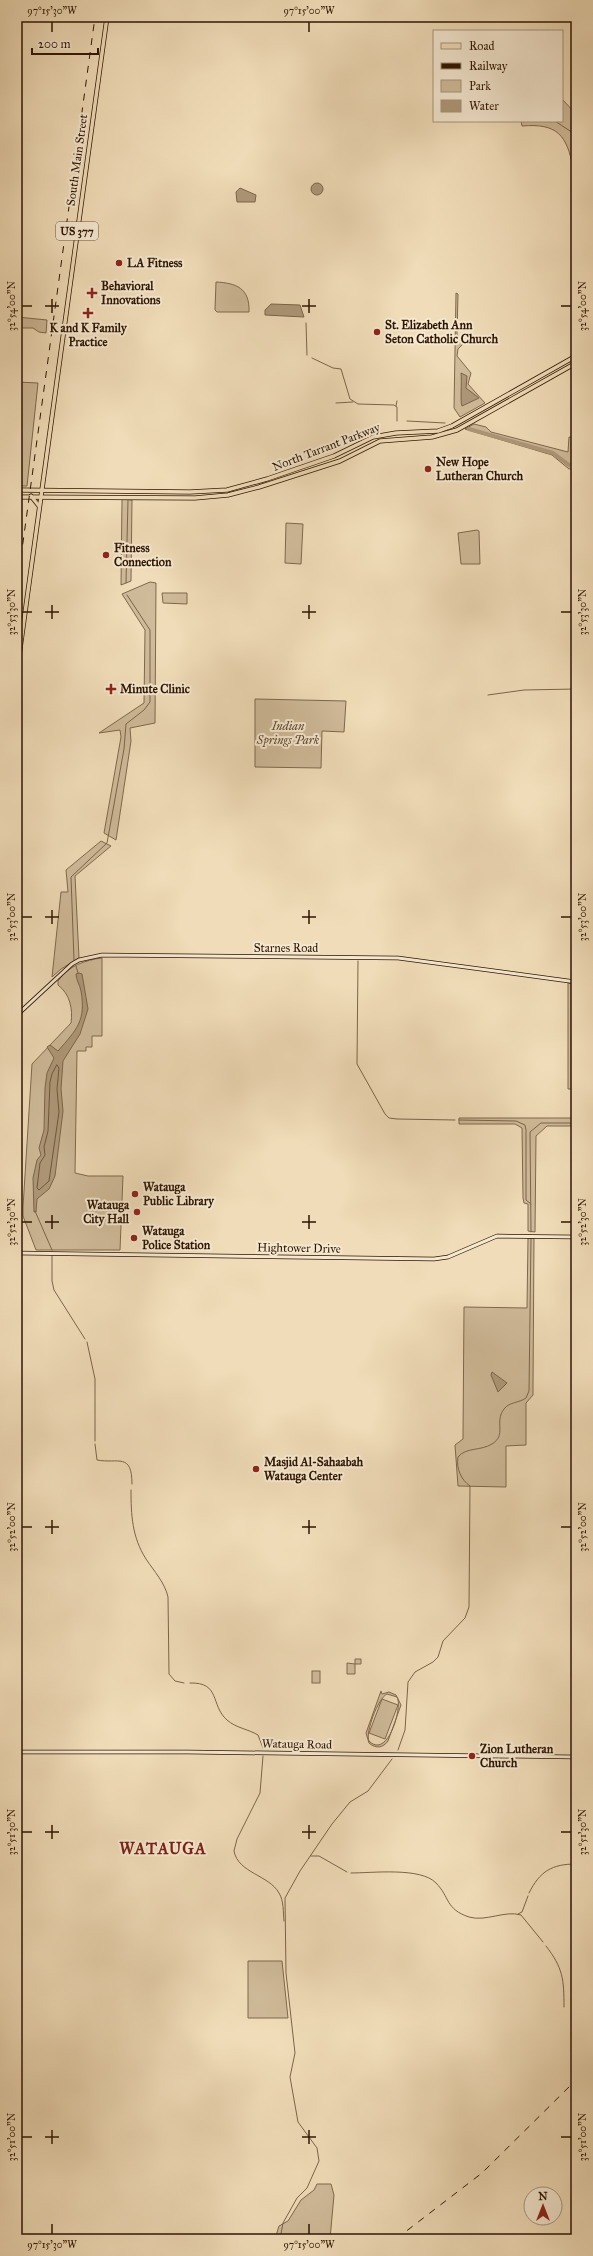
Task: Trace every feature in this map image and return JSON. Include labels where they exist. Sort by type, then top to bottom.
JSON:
[{"type":"main road","name":"South Main Street","points":[[40,496],[107,17]]},
{"type":"main road","name":"North Tarrant Parkway","points":[[17,490],[190,492],[227,490],[268,479],[334,456],[373,437],[396,433],[422,433],[443,430],[457,424],[574,357]]},
{"type":"main road","points":[[574,357],[576,363]]},
{"type":"main road","name":"North Tarrant Parkway","points":[[17,496],[195,498],[228,495],[257,488],[340,461],[380,441],[444,435],[470,424],[576,363]]},
{"type":"main road","points":[[94,490],[94,497]]},
{"type":"main road","points":[[123,491],[123,497]]},
{"type":"main road","points":[[31,496],[39,506]]},
{"type":"main road","name":"US 377","points":[[17,671],[40,496]]},
{"type":"main road","name":"Starnes Road","points":[[17,1015],[72,964],[79,960],[102,955],[398,958],[576,982]]},
{"type":"main road","name":"Hightower Drive","points":[[17,1253],[434,1259],[448,1257],[497,1236],[528,1235],[576,1238]]},
{"type":"main road","name":"Watauga Road","points":[[17,1752],[188,1752],[576,1757]]},
{"type":"green space","points":[[563,100],[576,114],[576,171],[573,168],[571,157],[563,139],[552,129],[522,126],[521,122],[563,122]]},
{"type":"green space","points":[[216,282],[230,284],[240,288],[247,297],[249,312],[217,312],[215,310]]},
{"type":"green space","points":[[456,293],[458,294],[457,334],[463,344],[458,349],[457,356],[471,373],[468,384],[485,403],[460,417],[454,408]]},
{"type":"green space","points":[[17,317],[47,320],[46,333],[39,332],[33,328],[17,328]]},
{"type":"green space","points":[[17,382],[38,383],[27,486],[17,486]]},
{"type":"green space","points":[[474,424],[486,427],[491,432],[568,452],[569,437],[576,438],[576,467],[569,469],[552,455],[465,429]]},
{"type":"green space","points":[[122,499],[132,500],[131,581],[121,585]]},
{"type":"green space","points":[[286,523],[303,524],[301,564],[285,563]]},
{"type":"green space","points":[[479,531],[480,564],[461,564],[458,533]]},
{"type":"green space","points":[[150,582],[156,583],[155,723],[130,728],[131,741],[116,840],[104,833],[121,737],[120,730],[99,733],[144,703],[145,630],[122,594]]},
{"type":"green space","points":[[162,593],[187,593],[187,604],[163,603]]},
{"type":"green space","name":"Indian Springs Park","points":[[255,699],[346,701],[344,732],[322,731],[321,768],[255,767]]},
{"type":"green space","points":[[101,841],[111,846],[75,876],[79,958],[61,969],[52,977],[61,892],[68,892],[66,870]]},
{"type":"green space","points":[[102,958],[102,1036],[92,1036],[92,1047],[86,1047],[86,1051],[77,1051],[75,1173],[88,1176],[123,1176],[120,1250],[36,1250],[23,1216],[32,1064],[71,1023],[72,1012],[70,1002],[68,997],[58,985],[58,981],[67,971],[77,965],[89,960]]},
{"type":"green space","points":[[568,983],[576,984],[576,1089],[568,1089]]},
{"type":"green space","points":[[459,1118],[576,1118],[576,1126],[547,1126],[536,1136],[535,1232],[528,1231],[528,1204],[524,1203],[523,1198],[522,1128],[515,1124],[459,1124]]},
{"type":"green space","points":[[17,1158],[20,1160],[19,1194],[17,1194]]},
{"type":"green space","points":[[528,1238],[534,1238],[533,1395],[526,1403],[526,1445],[506,1446],[506,1487],[458,1486],[455,1445],[463,1439],[464,1307],[527,1308]]},
{"type":"green space","points":[[17,1488],[21,1488],[21,1551],[17,1551]]},
{"type":"green space","points":[[355,1659],[361,1659],[361,1664],[355,1664]]},
{"type":"green space","points":[[347,1663],[355,1664],[355,1674],[347,1674]]},
{"type":"green space","points":[[312,1671],[320,1671],[320,1683],[312,1683]]},
{"type":"green space","points":[[381,1691],[382,1694],[389,1692],[396,1695],[397,1697],[387,1694],[383,1697],[373,1716],[369,1731],[369,1741],[376,1745],[382,1743],[388,1738],[392,1731],[388,1741],[382,1746],[374,1746],[369,1743],[366,1733]]},
{"type":"green space","points":[[397,1697],[401,1705],[396,1719],[398,1710]]},
{"type":"green space","points":[[382,1699],[398,1705],[385,1739],[369,1733]]},
{"type":"green space","points":[[248,1961],[282,1961],[288,2018],[248,2018]]},
{"type":"green space","points":[[317,2184],[331,2184],[334,2195],[330,2239],[275,2239],[279,2226],[288,2221],[301,2200],[314,2190]]},
{"type":"water","points":[[315,183],[319,183],[323,189],[319,195],[315,195],[311,191],[311,187]]},
{"type":"water","points":[[240,188],[256,195],[255,202],[237,202],[236,192]]},
{"type":"water","points":[[271,304],[300,305],[304,317],[265,315],[265,310]]},
{"type":"water","points":[[461,373],[467,376],[466,388],[479,398],[462,406],[461,400]]},
{"type":"water","points":[[76,974],[82,974],[88,1009],[80,1034],[63,1061],[61,1089],[63,1111],[55,1176],[49,1189],[37,1199],[36,1212],[34,1212],[33,1178],[37,1160],[41,1155],[39,1148],[44,1130],[45,1088],[47,1073],[54,1058],[47,1047],[50,1045],[58,1051],[70,1037],[78,1024],[82,1010],[81,991],[76,976]]},
{"type":"water","points":[[492,1372],[507,1383],[498,1392],[491,1375]]},
{"type":"waterway","points":[[556,122],[576,135]]},
{"type":"waterway","points":[[306,323],[307,355]]},
{"type":"waterway","points":[[312,358],[333,368],[341,369],[350,399],[358,404],[394,405],[397,407],[397,421]]},
{"type":"waterway","points":[[396,406],[397,401]]},
{"type":"waterway","points":[[336,403],[353,402]]},
{"type":"waterway","points":[[407,421],[445,423]]},
{"type":"waterway","points":[[469,429],[553,453],[569,465],[576,463]]},
{"type":"waterway","points":[[126,583],[128,500]]},
{"type":"waterway","points":[[74,960],[71,877],[107,843],[124,749],[126,724],[144,710],[150,702],[150,630],[127,595]]},
{"type":"waterway","points":[[488,695],[524,690],[576,689]]},
{"type":"waterway","points":[[358,961],[357,1064],[385,1114],[389,1118],[397,1119],[455,1120]]},
{"type":"waterway","points":[[76,966],[78,973]]},
{"type":"waterway","points":[[459,1120],[516,1121],[525,1125],[526,1200],[531,1204]]},
{"type":"waterway","points":[[531,1232],[530,1132],[541,1123],[576,1123]]},
{"type":"waterway","points":[[35,1211],[52,1250]]},
{"type":"waterway","points":[[398,1750],[405,1730],[408,1682],[415,1672],[433,1662],[438,1657],[443,1641],[465,1618],[469,1607],[470,1486],[460,1473],[458,1457],[469,1450],[483,1448],[492,1444],[499,1437],[500,1419],[504,1409],[509,1405],[526,1398],[529,1391],[531,1239]]},
{"type":"waterway","points":[[52,1256],[52,1281],[54,1290],[85,1339]]},
{"type":"waterway","points":[[87,1342],[95,1379],[95,1441]]},
{"type":"waterway","points":[[95,1444],[97,1460],[126,1463],[129,1467],[132,1484]]},
{"type":"waterway","points":[[131,1490],[131,1508],[135,1534],[141,1551],[167,1592],[169,1674],[175,1681],[184,1683]]},
{"type":"waterway","points":[[190,1683],[200,1684],[211,1690],[218,1708],[227,1720],[234,1725],[258,1735],[263,1748]]},
{"type":"waterway","points":[[263,1756],[260,1793],[237,1839],[234,1851],[241,1864],[268,1882],[279,1893],[283,1903],[284,1921]]},
{"type":"waterway","points":[[280,2239],[283,2223],[297,2198],[307,2188],[319,2161],[317,2148],[298,2122],[290,2077],[295,2053],[286,1973],[285,1898],[300,1871],[332,1824],[350,1802],[368,1791],[392,1759]]},
{"type":"waterway","points":[[311,1856],[319,1856],[347,1872]]},
{"type":"waterway","points":[[529,1893],[533,1885],[542,1874],[548,1870],[560,1865],[576,1864]]},
{"type":"waterway","points":[[351,1873],[396,1872],[429,1878],[436,1883],[452,1906],[461,1914],[475,1918],[509,1914],[521,1915],[543,1942]]},
{"type":"waterway","points":[[518,1914],[522,1912],[528,1896]]},
{"type":"waterway","points":[[546,1946],[556,1961],[561,1974],[564,1989],[564,2007]]},
{"type":"railway","points":[[17,586],[95,17]]},
{"type":"railway","points":[[396,2239],[482,2173],[576,2080]]},
{"type":"place","name":"LA Fitness","points":[[119,263]]},
{"type":"place","name":"Behavioral Innovations","points":[[92,293]]},
{"type":"place","name":"K and K Family Practice","points":[[88,313]]},
{"type":"place","name":"St. Elizabeth Ann Seton Catholic Church","points":[[377,332]]},
{"type":"place","name":"New Hope Lutheran Church","points":[[428,469]]},
{"type":"place","name":"Fitness Connection","points":[[106,555]]},
{"type":"place","name":"Minute Clinic","points":[[111,689]]},
{"type":"place","name":"Watauga Public Library","points":[[135,1194]]},
{"type":"place","name":"Watauga City Hall","points":[[137,1212]]},
{"type":"place","name":"Watauga Police Station","points":[[134,1238]]},
{"type":"place","name":"Masjid Al-Sahaabah Watauga Center","points":[[256,1469]]},
{"type":"place","name":"Zion Lutheran Church","points":[[472,1756]]},
{"type":"district","name":"WATAUGA","points":[[163,1848]]}]
